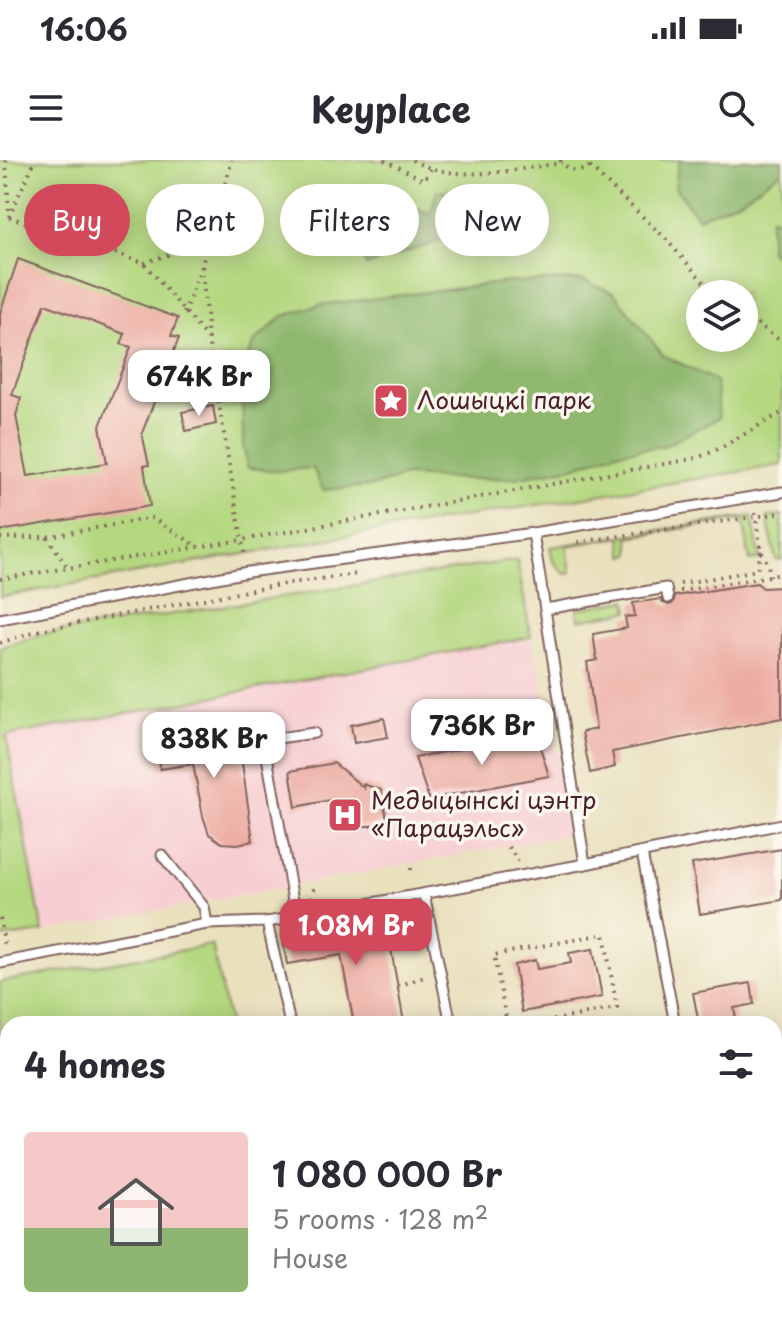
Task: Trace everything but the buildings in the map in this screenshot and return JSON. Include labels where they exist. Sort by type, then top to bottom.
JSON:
[{"type":"lane","points":[[0,619],[248,572],[533,533],[782,492]]},
{"type":"lane","points":[[533,533],[585,864]]},
{"type":"lane","points":[[546,609],[666,588],[668,598]]},
{"type":"lane","points":[[296,917],[264,740],[314,733]]},
{"type":"lane","points":[[4,962],[207,924],[267,922],[296,917],[782,824]]},
{"type":"lane","points":[[642,853],[673,1016]]},
{"type":"lane","points":[[162,855],[204,907],[207,924]]},
{"type":"lane","points":[[424,894],[449,1016]]},
{"type":"lane","points":[[267,922],[288,1016]]},
{"type":"path","points":[[6,160],[9,217]]},
{"type":"path","points":[[9,217],[35,160]]},
{"type":"path","points":[[225,184],[232,160]]},
{"type":"path","points":[[384,160],[424,180],[431,168]]},
{"type":"path","points":[[412,160],[431,168],[486,172],[561,162],[566,168],[579,171],[590,167],[596,160]]},
{"type":"path","points":[[590,167],[665,238],[702,280]]},
{"type":"path","points":[[9,217],[144,263],[208,339]]},
{"type":"path","points":[[144,263],[164,256]]},
{"type":"path","points":[[184,313],[204,256]]},
{"type":"path","points":[[202,266],[208,339],[248,572]]},
{"type":"path","points":[[758,324],[782,342]]},
{"type":"path","points":[[0,579],[241,540],[692,459],[721,449],[782,413]]},
{"type":"path","points":[[567,544],[782,513]]},
{"type":"path","points":[[755,516],[761,551],[770,576]]},
{"type":"path","points":[[0,538],[46,537],[152,518],[197,546]]},
{"type":"path","points":[[46,537],[68,568]]},
{"type":"path","points":[[761,551],[757,570],[680,588],[782,574]]},
{"type":"path","points":[[0,643],[36,631],[284,584],[362,573]]},
{"type":"path","points":[[508,847],[518,861]]},
{"type":"path","points":[[312,898],[315,885]]},
{"type":"path","points":[[0,918],[4,962]]},
{"type":"path","points":[[505,1016],[494,955],[604,934],[617,1008],[576,1016]]},
{"type":"path","points":[[398,986],[441,973]]},
{"type":"shaded area","points":[[531,637],[576,833],[43,932],[6,736]]},
{"type":"green space","name":"Лошыцкі парк","points":[[0,160],[782,160],[782,465],[364,533],[0,597]]},
{"type":"green space","points":[[679,160],[782,160],[782,171],[742,199],[698,218],[675,187]]},
{"type":"green space","points":[[435,198],[435,243],[419,248],[419,209],[430,214]]},
{"type":"green space","points":[[770,218],[782,220],[782,260],[770,251]]},
{"type":"green space","points":[[362,256],[395,256],[366,266]]},
{"type":"green space","points":[[583,280],[614,293],[663,355],[716,381],[719,418],[664,446],[617,452],[573,467],[515,478],[405,476],[374,486],[323,490],[313,468],[279,471],[248,468],[243,446],[242,368],[255,341],[283,316],[319,305],[509,282]]},
{"type":"green space","points":[[782,515],[782,560],[776,560],[767,517]]},
{"type":"green space","points":[[752,516],[760,559],[750,561],[743,519],[629,537],[631,554],[624,556],[621,537],[567,546],[571,572],[565,574],[553,561],[550,547]]},
{"type":"green space","points":[[517,560],[531,637],[6,736],[43,932],[0,938],[0,648],[39,635]]},
{"type":"green space","points":[[627,600],[629,611],[579,620],[577,609]]},
{"type":"green space","points":[[212,945],[227,1016],[0,1016],[0,982]]},
{"type":"place","name":"Лошыцкі парк","points":[[391,401]]},
{"type":"place","name":"Медыцынскі цэнтр «Парацэльс»","points":[[345,815]]}]
